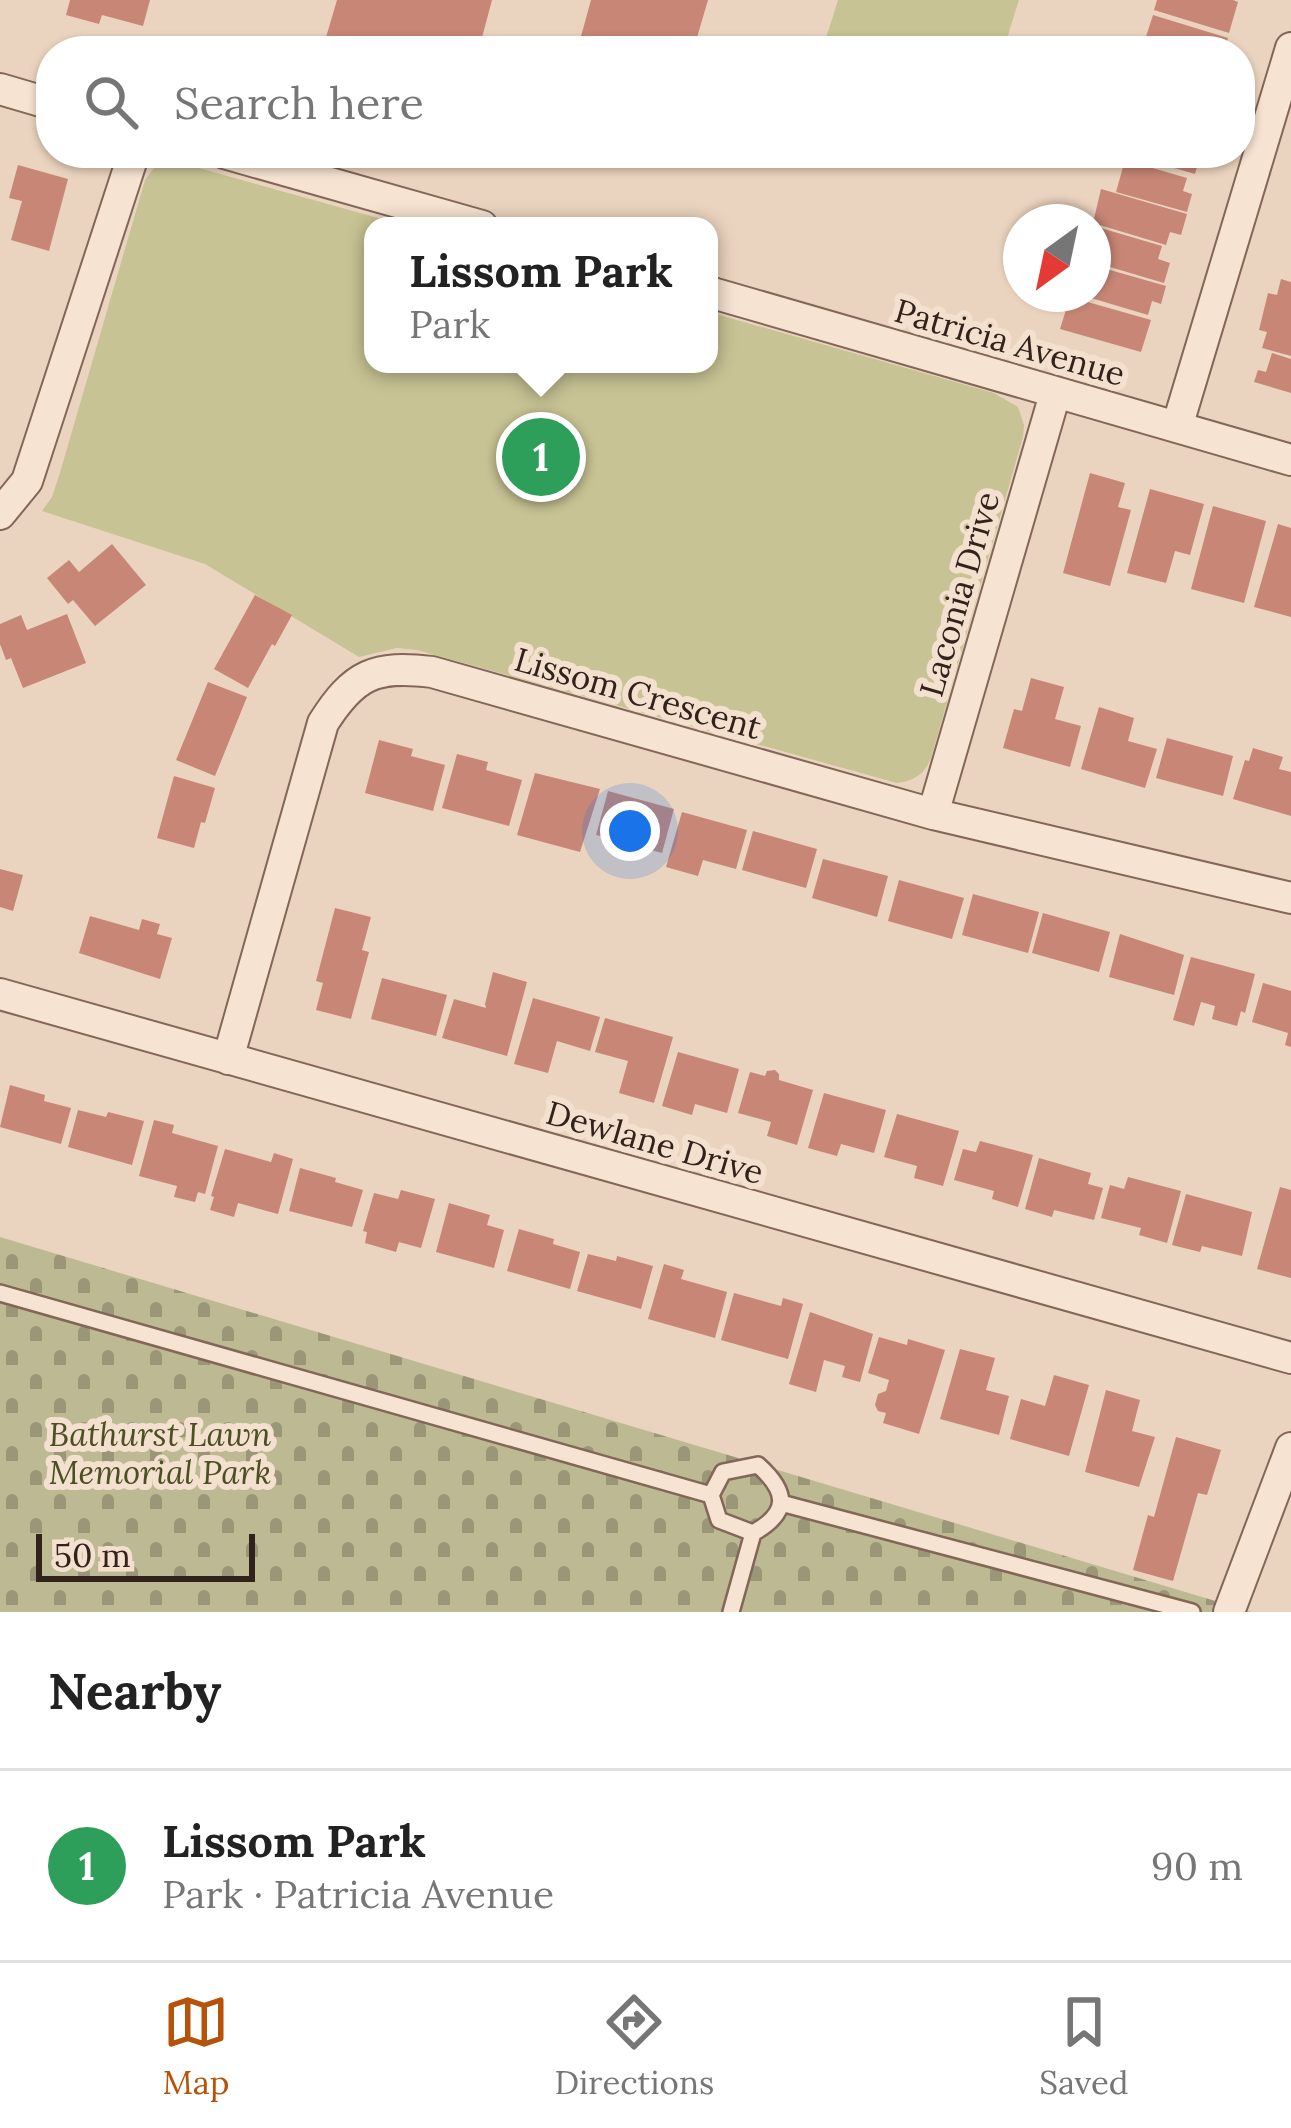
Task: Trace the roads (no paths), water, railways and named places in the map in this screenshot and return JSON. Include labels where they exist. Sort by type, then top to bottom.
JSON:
[{"type":"street","points":[[1255,168],[1291,48]]},
{"type":"street","points":[[0,89],[36,100]]},
{"type":"street","points":[[0,514],[27,481],[129,168]]},
{"type":"street","points":[[277,168],[450,217]]},
{"type":"street","points":[[1177,427],[1255,168]]},
{"type":"street","name":"Patricia Avenue","points":[[718,295],[1291,460]]},
{"type":"street","name":"Laconia Drive","points":[[933,814],[1055,394]]},
{"type":"street","name":"Lissom Crescent","points":[[228,1059],[323,723],[358,681],[401,668],[432,672],[933,814],[1291,898]]},
{"type":"street","name":"Dewlane Drive","points":[[0,994],[1291,1358]]},
{"type":"street","points":[[1228,1612],[1291,1448]]},
{"type":"lane","points":[[0,1293],[711,1495]]},
{"type":"lane","points":[[758,1466],[778,1483],[781,1503],[771,1523],[753,1532],[719,1520],[711,1495],[723,1472],[758,1466]]},
{"type":"lane","points":[[781,1503],[1192,1612]]},
{"type":"lane","points":[[731,1612],[753,1532]]},
{"type":"place","name":"Lissom Park","points":[[541,457]]},
{"type":"park label","name":"Bathurst Lawn Memorial Park","points":[[160,1453]]}]
